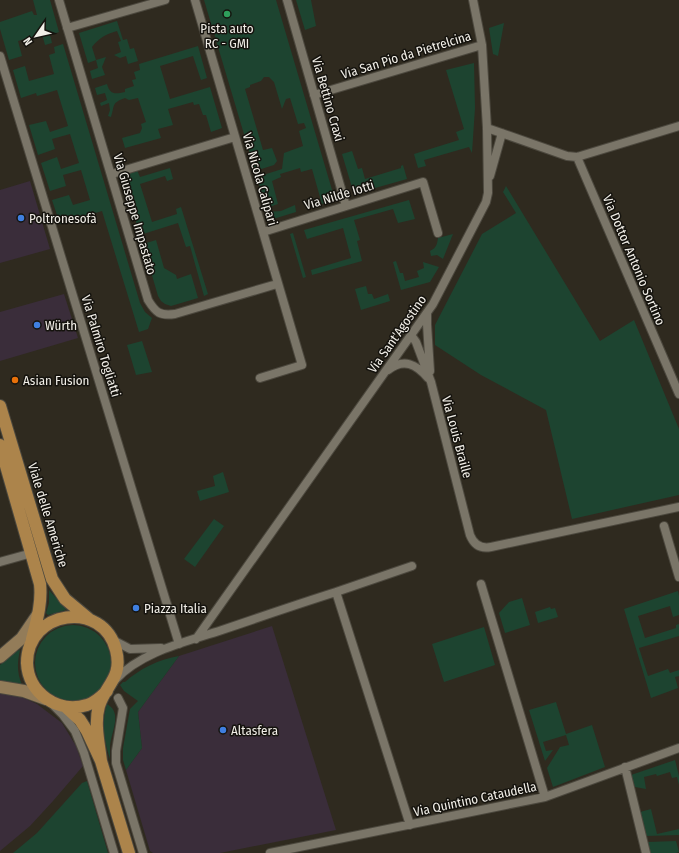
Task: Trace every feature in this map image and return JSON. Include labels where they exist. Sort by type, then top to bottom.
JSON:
[{"type":"main road","name":"Viale delle Americhe","points":[[0,406],[52,579],[65,599],[90,620]]},
{"type":"main road","name":"Viale delle Americhe","points":[[0,445],[40,584],[41,596],[39,613],[34,631],[26,641]]},
{"type":"main road","points":[[39,613],[26,641],[28,669],[31,680],[37,690],[48,700]]},
{"type":"main road","points":[[34,631],[56,619],[78,617],[98,624],[111,639],[116,649],[118,660],[117,671],[100,706],[97,721],[101,761]]},
{"type":"main road","points":[[0,657],[37,634],[46,625]]},
{"type":"main road","points":[[0,687],[24,691],[66,707],[78,707],[89,705],[99,699],[110,687]]},
{"type":"main road","points":[[66,707],[80,720],[87,731],[101,761],[129,853]]},
{"type":"street","name":"Via Giuseppe Impastato","points":[[59,0],[112,174],[148,300],[153,309],[166,315],[175,314],[277,284]]},
{"type":"street","points":[[67,28],[164,0]]},
{"type":"street","name":"Via Nicola Calipari","points":[[195,0],[277,284],[302,365],[260,378]]},
{"type":"street","name":"Via Bettino Craxi","points":[[287,0],[346,206]]},
{"type":"street","name":"Via Sant'Agostino","points":[[196,639],[427,312],[442,289],[486,202],[488,193],[487,128],[482,45],[473,0]]},
{"type":"street","name":"Via San Pio da Pietrelcina","points":[[314,95],[482,45]]},
{"type":"street","name":"Via Palmiro Togliatti","points":[[0,56],[179,644]]},
{"type":"street","points":[[487,128],[567,156],[576,157],[679,126]]},
{"type":"street","points":[[488,180],[502,133]]},
{"type":"street","points":[[112,174],[235,137]]},
{"type":"street","name":"Via Dottor Antonio Sortino","points":[[576,157],[679,394]]},
{"type":"street","name":"Via Nilde Iotti","points":[[263,232],[423,182],[438,233]]},
{"type":"street","points":[[427,312],[431,382]]},
{"type":"street","name":"Via Louis Braille","points":[[411,335],[416,342],[431,382],[470,535],[479,546],[487,548],[679,507]]},
{"type":"street","points":[[383,374],[395,365],[410,364],[417,367],[431,382]]},
{"type":"street","points":[[664,526],[679,577]]},
{"type":"street","points":[[0,562],[32,553]]},
{"type":"street","points":[[110,687],[123,672],[166,648],[412,566]]},
{"type":"street","points":[[481,584],[545,797]]},
{"type":"street","points":[[336,592],[410,825]]},
{"type":"street","points":[[111,639],[130,649],[146,650],[166,648]]},
{"type":"street","points":[[118,698],[123,708],[116,751],[116,763],[143,853]]},
{"type":"street","points":[[48,700],[63,715],[75,731],[84,754],[114,853]]},
{"type":"street","name":"Via Quintino Cataudella","points":[[270,853],[545,797],[679,748]]},
{"type":"street","points":[[625,767],[646,853]]},
{"type":"shaded area","name":"Poltronesofà","points":[[30,181],[50,249],[0,263],[0,190]]},
{"type":"shaded area","name":"Würth","points":[[64,294],[78,338],[0,361],[0,312]]},
{"type":"shaded area","name":"Altasfera","points":[[272,626],[336,830],[220,853],[153,853],[150,851],[126,770],[142,748],[138,712],[179,656]]},
{"type":"shaded area","points":[[0,693],[24,698],[37,704],[62,723],[76,746],[83,766],[30,826],[0,851]]},
{"type":"green space","points":[[33,0],[50,0],[59,32],[50,35],[52,43],[45,45],[42,34],[18,41],[22,56],[9,60],[0,29],[0,22],[32,11],[34,15],[37,15]]},
{"type":"green space","points":[[204,0],[276,0],[335,200],[322,204],[312,169],[301,172],[300,168],[280,174],[281,177],[272,181],[278,204],[266,208],[257,177],[282,169],[284,153],[303,146],[299,131],[306,128],[304,123],[298,124],[290,98],[286,99],[282,109],[274,82],[269,77],[264,77],[261,81],[250,85],[250,87],[245,89],[263,150],[272,148],[277,161],[274,165],[255,171]]},
{"type":"green space","points":[[296,0],[311,0],[316,26],[305,30]]},
{"type":"green space","points":[[117,21],[123,40],[127,39],[130,49],[134,48],[138,61],[128,64],[126,56],[120,58],[114,55],[121,52],[118,42],[121,41],[117,31],[103,37],[92,47],[96,60],[88,63],[79,33]]},
{"type":"green space","points":[[504,23],[498,56],[493,54],[489,28]]},
{"type":"green space","points":[[63,44],[140,303],[145,312],[152,318],[148,329],[139,332],[102,211],[60,224],[52,200],[69,195],[73,205],[90,200],[81,170],[63,175],[66,186],[50,191],[41,163],[57,157],[61,169],[79,163],[70,134],[52,139],[55,149],[38,155],[29,125],[46,121],[50,132],[68,126],[57,90],[37,96],[36,93],[21,98],[13,70],[25,66],[29,81],[54,74],[49,55],[55,53],[54,47]]},
{"type":"green space","points":[[198,46],[207,78],[201,80],[193,56],[160,66],[170,99],[210,87],[222,128],[211,132],[206,115],[203,115],[199,104],[194,105],[193,102],[168,109],[173,125],[158,129],[161,138],[125,148],[122,138],[140,133],[142,128],[141,124],[146,122],[138,98],[129,100],[125,98],[117,101],[114,105],[111,117],[108,116],[110,110],[109,103],[101,106],[100,103],[107,100],[105,93],[97,95],[95,88],[107,84],[108,88],[113,93],[125,92],[125,89],[134,86],[132,80],[136,79],[134,72],[140,70],[139,64]]},
{"type":"green space","points":[[106,57],[102,67],[105,75],[92,79],[90,71],[98,68],[96,60]]},
{"type":"green space","points":[[474,63],[475,108],[472,153],[469,147],[424,160],[426,166],[418,168],[414,154],[459,140],[456,132],[464,129],[446,70]]},
{"type":"green space","points":[[352,151],[358,169],[362,168],[365,179],[401,168],[403,165],[407,179],[354,194],[342,154]]},
{"type":"green space","points":[[170,168],[173,179],[167,181],[165,176],[140,184],[152,222],[177,214],[176,209],[181,207],[208,294],[204,296],[190,246],[186,247],[178,223],[140,235],[122,175],[137,170],[140,177]]},
{"type":"green space","points":[[506,186],[600,341],[634,320],[679,429],[679,495],[572,519],[546,410],[481,375],[435,345],[435,325],[482,234],[516,213],[503,192]]},
{"type":"green space","points":[[409,200],[415,219],[398,223],[393,209],[354,220],[360,240],[357,241],[362,261],[312,275],[311,270],[351,258],[343,228],[307,239],[304,230]]},
{"type":"green space","points":[[295,205],[296,212],[270,220],[267,212],[281,211]]},
{"type":"green space","points":[[293,233],[306,277],[303,278],[290,234]]},
{"type":"green space","points":[[453,234],[443,259],[437,255],[431,256],[430,251],[436,246],[438,238]]},
{"type":"green space","points":[[156,240],[164,268],[176,275],[177,279],[191,274],[198,298],[171,306],[161,301],[158,296],[143,244]]},
{"type":"green space","points":[[396,261],[400,273],[403,273],[405,281],[419,277],[417,271],[424,268],[423,262],[439,267],[430,282],[401,290],[393,262]]},
{"type":"green space","points":[[366,286],[368,294],[372,294],[374,299],[388,294],[390,301],[361,310],[355,289]]},
{"type":"green space","points":[[142,341],[152,372],[136,375],[127,345]]},
{"type":"green space","points":[[223,472],[229,492],[200,501],[197,491],[215,486],[213,476]]},
{"type":"green space","points":[[214,519],[224,526],[195,567],[184,559]]},
{"type":"green space","points":[[49,590],[66,610],[48,615],[46,613],[49,603]]},
{"type":"green space","points":[[678,591],[679,615],[673,617],[670,606],[638,616],[645,638],[676,628],[676,625],[679,624],[679,636],[639,648],[648,676],[668,669],[670,673],[679,670],[679,676],[675,677],[678,688],[651,698],[624,609]]},
{"type":"green space","points":[[522,598],[530,625],[505,633],[499,613],[509,602]]},
{"type":"green space","points":[[550,607],[551,609],[555,608],[558,617],[538,623],[535,612]]},
{"type":"green space","points":[[73,625],[88,628],[100,636],[108,648],[111,663],[108,678],[100,690],[88,698],[73,701],[58,698],[46,690],[38,678],[35,663],[38,648],[46,636],[58,628]]},
{"type":"green space","points":[[484,627],[495,665],[444,682],[432,644]]},
{"type":"green space","points":[[20,650],[18,668],[22,685],[0,682],[0,665],[16,651]]},
{"type":"green space","points":[[179,656],[138,712],[142,748],[126,770],[123,760],[123,748],[130,709],[138,701],[124,691],[120,685],[150,665]]},
{"type":"green space","points":[[556,702],[566,734],[592,725],[605,767],[553,787],[547,768],[560,747],[569,745],[566,735],[543,742],[546,751],[553,750],[545,761],[529,710]]},
{"type":"green space","points":[[107,704],[112,708],[115,718],[110,746],[110,759],[104,732],[104,719]]},
{"type":"green space","points":[[675,760],[679,776],[679,785],[677,777],[672,778],[670,772],[657,776],[656,774],[644,777],[646,789],[635,787],[631,775]]},
{"type":"green space","points":[[87,781],[108,853],[13,853],[37,833],[82,783]]},
{"type":"green space","points":[[651,809],[657,834],[679,829],[679,835],[646,836],[640,812]]},
{"type":"green space","points":[[676,841],[679,852],[650,853],[648,842]]},
{"type":"place","name":"Pista auto RC - GMI","points":[[227,14]]},
{"type":"place","name":"Poltronesofà","points":[[21,218]]},
{"type":"place","name":"Würth","points":[[37,325]]},
{"type":"place","name":"Asian Fusion","points":[[15,380]]},
{"type":"place","name":"Piazza Italia","points":[[136,608]]},
{"type":"place","name":"Altasfera","points":[[223,730]]}]
